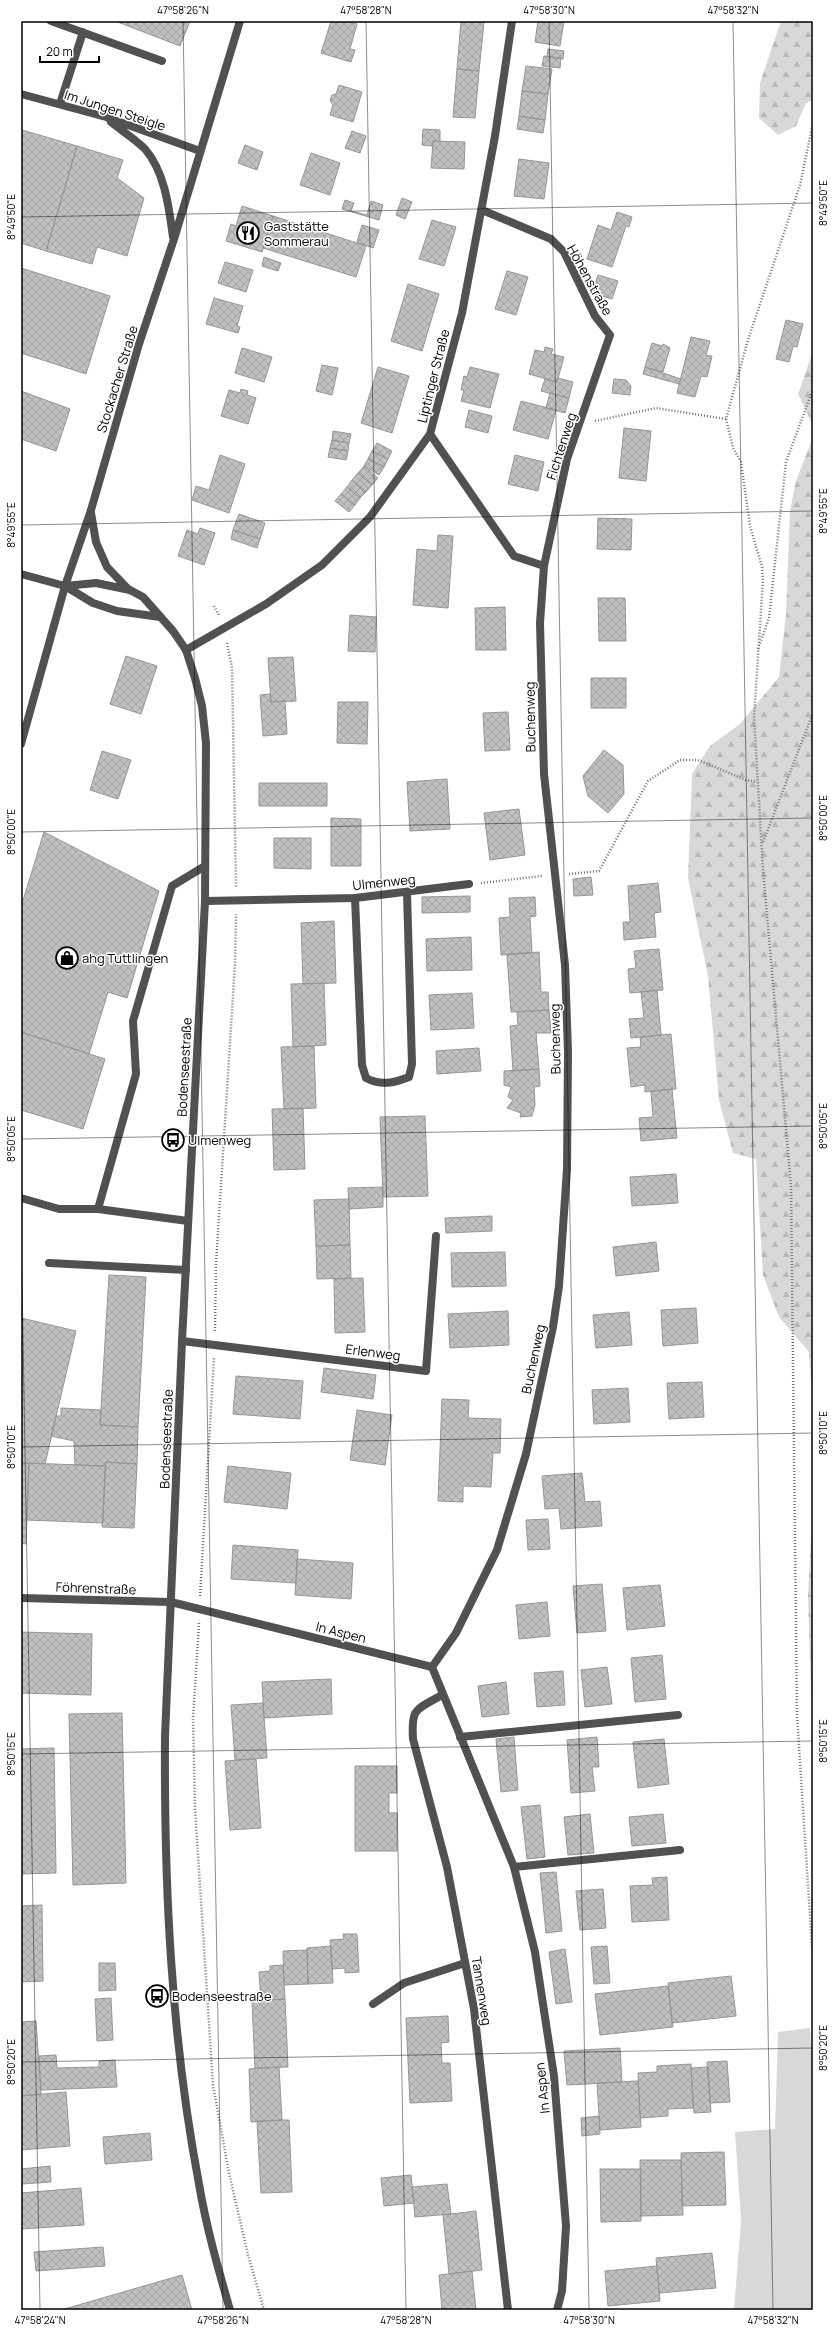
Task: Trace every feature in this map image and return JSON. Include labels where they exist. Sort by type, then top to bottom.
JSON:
[{"type":"street","points":[[51,21],[162,61]]},
{"type":"street","name":"Stockacher Straße","points":[[21,744],[65,586],[91,510],[139,344],[174,239],[240,21]]},
{"type":"street","name":"Liptinger Straße","points":[[186,650],[266,604],[322,565],[370,517],[430,434],[462,313],[482,210],[512,21]]},
{"type":"street","points":[[60,104],[83,32]]},
{"type":"street","name":"Im Jungen Steigle","points":[[21,94],[106,118],[200,151]]},
{"type":"street","points":[[106,118],[145,149],[156,167],[168,200],[174,239]]},
{"type":"street","name":"Höhenstraße","points":[[482,210],[551,239],[564,252],[594,316],[610,335]]},
{"type":"street","name":"Fichtenweg","points":[[544,566],[567,459],[610,335]]},
{"type":"street","points":[[430,434],[514,556],[544,566]]},
{"type":"street","points":[[91,510],[96,542],[107,567],[130,590]]},
{"type":"street","name":"Buchenweg","points":[[432,1667],[456,1634],[497,1550],[526,1454],[554,1320],[559,1286],[567,1169],[568,1052],[565,965],[544,774],[540,623],[544,566]]},
{"type":"street","points":[[21,574],[65,586],[100,605],[117,611],[160,618]]},
{"type":"street","points":[[65,586],[96,583],[130,590]]},
{"type":"street","name":"Bodenseestraße","points":[[130,590],[143,597],[160,618],[173,630],[186,650],[202,706],[206,743],[204,901],[182,1340],[171,1602],[165,1798],[172,1968],[184,2089],[199,2184],[230,2310]]},
{"type":"street","points":[[98,1209],[136,1074],[133,1021],[172,886],[205,866]]},
{"type":"street","name":"Ulmenweg","points":[[204,901],[355,898],[469,884]]},
{"type":"street","points":[[355,898],[362,1065],[366,1078],[376,1083],[395,1082],[409,1077],[412,1064],[407,892]]},
{"type":"street","points":[[21,1198],[59,1209],[98,1209],[188,1221]]},
{"type":"street","name":"Erlenweg","points":[[182,1340],[426,1371],[436,1236]]},
{"type":"street","points":[[49,1263],[186,1270]]},
{"type":"street","name":"Föhrenstraße","points":[[21,1598],[171,1602]]},
{"type":"street","name":"In Aspen","points":[[171,1602],[432,1667],[442,1695],[514,1867],[535,1952],[554,2076],[566,2226],[562,2291],[557,2310]]},
{"type":"street","name":"Tannenweg","points":[[442,1695],[418,1708],[412,1719],[413,1739],[447,1867],[475,2016],[508,2310]]},
{"type":"street","points":[[460,1736],[678,1715]]},
{"type":"street","points":[[514,1867],[680,1850]]},
{"type":"street","points":[[373,2004],[404,1984],[465,1963]]},
{"type":"path","points":[[813,123],[800,185],[748,340],[726,419],[733,448],[741,462],[750,526],[762,567],[754,717],[757,782],[791,1186],[797,1716],[813,1962]]},
{"type":"path","points":[[757,653],[769,618],[786,462],[813,389]]},
{"type":"path","points":[[580,425],[656,408],[693,416],[726,419]]},
{"type":"path","points":[[225,627],[232,668],[236,900],[235,964],[216,1264],[214,1345],[193,1719],[195,1809],[213,2085],[229,2173],[248,2255],[264,2310]]},
{"type":"path","points":[[762,844],[813,713]]},
{"type":"path","points":[[469,884],[599,871],[648,781],[680,760],[698,760],[746,780],[757,782]]},
{"type":"green space","points":[[781,21],[813,21],[813,100],[806,103],[796,126],[778,135],[759,118],[760,83]]},
{"type":"green space","points":[[813,351],[813,425],[798,394]]},
{"type":"green space","points":[[813,437],[813,1413],[809,1352],[779,1317],[763,1275],[756,1159],[733,1153],[719,1100],[708,976],[688,878],[692,774],[710,746],[740,724],[779,677],[786,615],[790,511],[796,481]]},
{"type":"green space","points":[[813,1497],[813,1760],[808,1597]]},
{"type":"green space","points":[[810,2028],[813,2075],[812,2310],[734,2310],[741,2221],[735,2132],[775,2129],[778,2032]]},
{"type":"building","points":[[115,21],[190,21],[180,46]]},
{"type":"building","points":[[331,21],[347,21],[357,24],[350,49],[355,50],[351,62],[321,53]]},
{"type":"building","points":[[461,21],[484,22],[479,71],[457,69]]},
{"type":"building","points":[[538,21],[564,21],[560,46],[535,42]]},
{"type":"building","points":[[548,49],[564,51],[563,59],[547,57]]},
{"type":"building","points":[[544,56],[561,58],[560,68],[542,66]]},
{"type":"building","points":[[526,66],[552,69],[548,94],[522,91]]},
{"type":"building","points":[[457,69],[479,71],[475,118],[453,117]]},
{"type":"building","points":[[339,85],[362,92],[353,122],[330,115],[333,105],[330,100],[332,95],[336,94]]},
{"type":"building","points":[[522,91],[548,94],[545,120],[519,116]]},
{"type":"building","points":[[519,116],[545,120],[543,133],[517,129]]},
{"type":"building","points":[[423,129],[440,130],[440,141],[433,141],[432,146],[422,145]]},
{"type":"building","points":[[22,130],[77,146],[46,251],[21,243]]},
{"type":"building","points":[[352,131],[366,136],[360,153],[345,148]]},
{"type":"building","points":[[433,141],[465,142],[464,169],[431,168]]},
{"type":"building","points":[[245,145],[263,152],[257,170],[238,163]]},
{"type":"building","points":[[77,146],[123,160],[117,178],[144,198],[127,256],[97,247],[92,264],[46,251]]},
{"type":"building","points":[[311,153],[340,163],[330,195],[300,185]]},
{"type":"building","points":[[519,159],[549,163],[544,199],[514,196]]},
{"type":"building","points":[[402,198],[412,202],[405,219],[396,215]]},
{"type":"building","points":[[345,200],[354,203],[351,211],[367,215],[371,201],[383,205],[379,220],[342,209]]},
{"type":"building","name":"Gaststätte Sommerau","points":[[242,206],[273,216],[262,252],[226,241],[231,224],[236,226]]},
{"type":"building","points":[[617,212],[632,217],[629,227],[626,226],[612,267],[587,259],[598,225],[611,230]]},
{"type":"building","points":[[273,216],[366,246],[356,277],[263,248]]},
{"type":"building","points":[[432,220],[456,227],[444,266],[419,259]]},
{"type":"building","points":[[362,225],[379,230],[373,248],[357,242]]},
{"type":"building","points":[[264,257],[281,263],[278,271],[262,266]]},
{"type":"building","points":[[225,262],[253,270],[246,292],[218,283]]},
{"type":"building","points":[[21,268],[110,296],[86,374],[21,353]]},
{"type":"building","points":[[507,271],[528,277],[516,315],[495,309]]},
{"type":"building","points":[[598,275],[618,281],[612,299],[592,293]]},
{"type":"building","points":[[408,284],[439,294],[422,351],[391,341]]},
{"type":"building","points":[[214,298],[243,306],[237,326],[240,327],[238,333],[206,324]]},
{"type":"building","points":[[786,320],[803,324],[797,347],[793,346],[789,362],[776,359]]},
{"type":"building","points":[[691,337],[710,341],[706,355],[712,356],[707,377],[701,376],[695,397],[677,393]]},
{"type":"building","points":[[652,343],[662,346],[663,344],[670,348],[663,372],[645,367]]},
{"type":"building","points":[[545,347],[553,349],[551,354],[564,357],[557,382],[529,374],[535,350],[544,352]]},
{"type":"building","points":[[242,348],[272,357],[264,382],[235,373]]},
{"type":"building","points":[[322,365],[338,368],[332,395],[316,391]]},
{"type":"building","points":[[378,367],[409,376],[392,433],[361,423]]},
{"type":"building","points":[[470,367],[499,374],[490,408],[461,401],[464,390],[461,390],[464,376],[467,377]]},
{"type":"building","points":[[645,367],[681,379],[679,384],[643,374]]},
{"type":"building","points":[[558,378],[573,382],[569,398],[541,391],[545,379],[557,382]]},
{"type":"building","points":[[614,379],[626,380],[631,386],[630,395],[612,393]]},
{"type":"building","points":[[241,389],[248,391],[247,395],[256,398],[248,424],[221,416],[229,390],[240,393]]},
{"type":"building","points":[[21,391],[70,409],[56,451],[21,439]]},
{"type":"building","points":[[550,393],[569,398],[565,413],[546,408]]},
{"type":"building","points":[[521,401],[556,410],[548,439],[513,430]]},
{"type":"building","points":[[469,410],[492,416],[488,433],[465,427]]},
{"type":"building","points":[[624,428],[651,431],[646,481],[619,478]]},
{"type":"building","points":[[333,431],[351,434],[349,443],[332,440]]},
{"type":"building","points":[[332,440],[349,443],[348,451],[330,448]]},
{"type":"building","points":[[377,443],[392,451],[388,459],[372,451]]},
{"type":"building","points":[[330,448],[348,451],[346,460],[328,457]]},
{"type":"building","points":[[372,451],[388,459],[384,467],[368,459]]},
{"type":"building","points":[[220,455],[245,464],[229,513],[192,500],[196,486],[209,490]]},
{"type":"building","points":[[515,455],[544,462],[538,491],[508,484]]},
{"type":"building","points":[[368,459],[384,467],[379,475],[364,466]]},
{"type":"building","points":[[364,466],[378,478],[372,485],[358,473]]},
{"type":"building","points":[[358,473],[372,485],[366,492],[352,480]]},
{"type":"building","points":[[352,480],[366,492],[360,498],[347,487]]},
{"type":"building","points":[[347,487],[360,498],[355,505],[341,494]]},
{"type":"building","points":[[341,494],[355,505],[349,512],[335,501]]},
{"type":"building","points":[[239,514],[265,523],[260,539],[233,530]]},
{"type":"building","points":[[598,518],[632,519],[631,550],[597,549]]},
{"type":"building","points":[[200,528],[215,533],[204,565],[178,556],[187,530],[198,534]]},
{"type":"building","points":[[233,530],[260,539],[257,548],[231,539]]},
{"type":"building","points":[[438,535],[453,536],[448,608],[413,605],[417,549],[437,551]]},
{"type":"building","points":[[598,598],[625,598],[626,641],[599,641]]},
{"type":"building","points":[[505,607],[506,650],[476,650],[475,608]]},
{"type":"building","points":[[350,615],[376,617],[375,652],[348,651]]},
{"type":"building","points":[[126,656],[157,666],[141,714],[110,704]]},
{"type":"building","points":[[293,657],[296,701],[271,702],[268,658]]},
{"type":"building","points":[[591,678],[626,678],[626,708],[591,708]]},
{"type":"building","points":[[270,694],[271,702],[285,701],[287,734],[263,736],[260,695]]},
{"type":"building","points":[[338,702],[368,702],[367,744],[337,743]]},
{"type":"building","points":[[508,712],[510,750],[485,751],[483,713]]},
{"type":"building","points":[[604,750],[623,765],[624,794],[608,813],[588,796],[583,776]]},
{"type":"building","points":[[102,751],[131,760],[118,799],[90,790]]},
{"type":"building","points":[[447,779],[450,829],[410,831],[407,782]]},
{"type":"building","points":[[259,783],[327,783],[327,806],[259,806]]},
{"type":"building","points":[[519,809],[525,855],[490,860],[484,813]]},
{"type":"building","points":[[331,818],[361,819],[361,866],[331,866]]},
{"type":"building","points":[[44,832],[159,891],[127,998],[108,992],[89,1054],[21,1032],[21,907]]},
{"type":"building","points":[[274,838],[311,838],[311,869],[274,868]]},
{"type":"building","points":[[591,877],[593,895],[574,896],[573,879]]},
{"type":"building","points":[[658,883],[661,912],[654,913],[656,937],[624,940],[623,922],[630,922],[628,886]]},
{"type":"building","points":[[470,896],[470,912],[422,913],[422,897]]},
{"type":"building","points":[[535,897],[536,916],[530,917],[532,953],[501,955],[499,918],[510,917],[509,898]]},
{"type":"building","points":[[334,921],[336,983],[303,984],[301,923]]},
{"type":"building","points":[[471,937],[472,970],[427,971],[426,939]]},
{"type":"building","points":[[659,949],[663,990],[630,993],[628,969],[636,968],[634,951]]},
{"type":"building","points":[[539,952],[541,992],[548,992],[549,1010],[511,1012],[507,954]]},
{"type":"building","points":[[324,983],[326,1045],[293,1047],[291,984]]},
{"type":"building","points":[[657,990],[661,1035],[631,1038],[629,1019],[644,1018],[641,992]]},
{"type":"building","points":[[472,993],[474,1028],[431,1030],[429,995]]},
{"type":"building","points":[[549,1010],[551,1033],[536,1033],[539,1069],[513,1071],[510,1026],[518,1025],[517,1012]]},
{"type":"building","points":[[21,1032],[105,1059],[83,1129],[21,1110]]},
{"type":"building","points":[[671,1034],[676,1089],[645,1092],[645,1085],[631,1087],[627,1048],[641,1047],[640,1037]]},
{"type":"building","points":[[314,1046],[316,1108],[284,1109],[281,1047]]},
{"type":"building","points":[[479,1048],[481,1071],[437,1074],[436,1051]]},
{"type":"building","points":[[539,1069],[540,1086],[534,1087],[535,1105],[532,1116],[520,1117],[521,1113],[507,1108],[513,1100],[508,1097],[511,1087],[504,1085],[504,1071]]},
{"type":"building","points":[[672,1089],[677,1138],[641,1141],[639,1118],[653,1117],[651,1091]]},
{"type":"building","points":[[303,1108],[305,1169],[274,1170],[272,1109]]},
{"type":"building","points":[[425,1116],[428,1196],[383,1197],[380,1117]]},
{"type":"building","points":[[676,1174],[678,1203],[632,1206],[630,1177]]},
{"type":"building","points":[[383,1187],[383,1207],[349,1209],[348,1188]]},
{"type":"building","points":[[349,1199],[350,1245],[316,1246],[314,1200]]},
{"type":"building","points":[[492,1216],[492,1231],[446,1233],[445,1218]]},
{"type":"building","points":[[656,1242],[659,1271],[616,1276],[613,1247]]},
{"type":"building","points":[[350,1245],[351,1278],[317,1279],[316,1246]]},
{"type":"building","points":[[505,1252],[506,1286],[452,1287],[451,1253]]},
{"type":"building","points":[[109,1275],[146,1277],[138,1427],[100,1425]]},
{"type":"building","points":[[363,1278],[365,1332],[335,1333],[334,1279]]},
{"type":"building","points":[[696,1308],[698,1343],[663,1346],[661,1310]]},
{"type":"building","points":[[508,1311],[509,1345],[450,1348],[448,1314]]},
{"type":"building","points":[[629,1312],[632,1345],[596,1348],[593,1315]]},
{"type":"building","points":[[21,1318],[76,1331],[45,1464],[21,1463]]},
{"type":"building","points":[[324,1368],[376,1375],[373,1399],[321,1392]]},
{"type":"building","points":[[236,1376],[303,1381],[300,1419],[233,1414]]},
{"type":"building","points":[[702,1382],[704,1417],[669,1419],[667,1383]]},
{"type":"building","points":[[628,1388],[630,1422],[594,1424],[592,1390]]},
{"type":"building","points":[[442,1399],[469,1400],[468,1418],[501,1419],[500,1453],[493,1453],[491,1487],[463,1486],[463,1502],[438,1501]]},
{"type":"building","points":[[61,1408],[101,1410],[100,1425],[138,1427],[137,1464],[106,1462],[105,1466],[75,1465],[74,1441],[51,1436],[56,1416],[61,1416]]},
{"type":"building","points":[[357,1410],[392,1415],[385,1465],[350,1460]]},
{"type":"building","points":[[106,1462],[137,1464],[134,1528],[102,1527]]},
{"type":"building","points":[[21,1463],[29,1463],[26,1544],[21,1543]]},
{"type":"building","points":[[29,1463],[105,1466],[103,1523],[27,1520]]},
{"type":"building","points":[[228,1466],[291,1473],[287,1509],[224,1502]]},
{"type":"building","points":[[582,1473],[585,1502],[600,1501],[602,1526],[561,1529],[559,1508],[545,1509],[542,1476]]},
{"type":"building","points":[[548,1519],[550,1549],[528,1550],[526,1520]]},
{"type":"building","points":[[233,1545],[298,1550],[296,1583],[231,1579]]},
{"type":"building","points":[[297,1559],[353,1563],[351,1599],[295,1595]]},
{"type":"building","points":[[602,1584],[606,1631],[577,1633],[573,1586]]},
{"type":"building","points":[[660,1585],[665,1626],[627,1630],[623,1588]]},
{"type":"building","points":[[547,1602],[550,1636],[519,1639],[516,1605]]},
{"type":"building","points":[[21,1632],[92,1634],[91,1695],[21,1693]]},
{"type":"building","points":[[662,1655],[666,1699],[635,1702],[631,1658]]},
{"type":"building","points":[[607,1667],[612,1704],[585,1707],[581,1670]]},
{"type":"building","points":[[563,1671],[565,1705],[537,1707],[534,1673]]},
{"type":"building","points":[[331,1679],[332,1714],[264,1718],[262,1682]]},
{"type":"building","points":[[506,1682],[509,1714],[482,1717],[478,1686]]},
{"type":"building","points":[[263,1703],[267,1758],[235,1760],[231,1705]]},
{"type":"building","points":[[122,1713],[126,1883],[73,1885],[69,1714]]},
{"type":"building","points":[[514,1737],[518,1790],[501,1792],[496,1739]]},
{"type":"building","points":[[597,1737],[599,1767],[592,1767],[595,1791],[571,1793],[567,1740]]},
{"type":"building","points":[[664,1739],[669,1784],[638,1788],[633,1742]]},
{"type":"building","points":[[54,1748],[56,1873],[21,1874],[21,1749]]},
{"type":"building","points":[[256,1759],[261,1828],[230,1830],[225,1761]]},
{"type":"building","points":[[355,1766],[397,1766],[397,1793],[389,1793],[389,1813],[397,1813],[397,1851],[355,1851]]},
{"type":"building","points":[[540,1805],[545,1857],[527,1859],[521,1807]]},
{"type":"building","points":[[590,1814],[594,1853],[568,1855],[564,1817]]},
{"type":"building","points":[[663,1814],[666,1843],[632,1846],[629,1817]]},
{"type":"building","points":[[556,1872],[562,1931],[546,1933],[540,1873]]},
{"type":"building","points":[[667,1877],[669,1920],[632,1922],[630,1886],[653,1885],[652,1878]]},
{"type":"building","points":[[603,1889],[606,1928],[580,1930],[576,1891]]},
{"type":"building","points":[[42,1905],[43,1981],[21,1982],[21,1906]]},
{"type":"building","points":[[343,1934],[357,1934],[359,1972],[345,1973],[345,1968],[332,1969],[330,1940],[344,1939]]},
{"type":"building","points":[[331,1946],[333,1983],[308,1984],[307,1948]]},
{"type":"building","points":[[607,1946],[610,1983],[594,1984],[591,1947]]},
{"type":"building","points":[[565,1949],[572,2002],[556,2004],[549,1952]]},
{"type":"building","points":[[307,1950],[308,1984],[284,1985],[283,1951]]},
{"type":"building","points":[[99,1963],[115,1963],[116,1990],[99,1991]]},
{"type":"building","points":[[283,1965],[285,1999],[261,2001],[259,1972],[270,1971],[270,1966]]},
{"type":"building","points":[[731,1976],[736,2016],[672,2023],[668,1983]]},
{"type":"building","points":[[668,1986],[673,2027],[600,2035],[595,1994]]},
{"type":"building","points":[[111,1998],[113,2040],[97,2041],[95,1999]]},
{"type":"building","points":[[285,1999],[288,2067],[255,2068],[252,2001]]},
{"type":"building","points":[[448,2016],[449,2042],[441,2043],[442,2063],[450,2063],[452,2101],[410,2103],[406,2018]]},
{"type":"building","points":[[36,2021],[41,2094],[21,2096],[21,2022]]},
{"type":"building","points":[[620,2048],[622,2082],[567,2085],[564,2051]]},
{"type":"building","points":[[56,2055],[57,2068],[99,2067],[99,2061],[115,2060],[117,2087],[41,2090],[39,2056]]},
{"type":"building","points":[[727,2061],[730,2102],[710,2103],[707,2062]]},
{"type":"building","points":[[691,2064],[693,2108],[668,2109],[668,2116],[640,2118],[638,2073],[657,2072],[657,2066]]},
{"type":"building","points":[[279,2067],[282,2120],[251,2122],[249,2069]]},
{"type":"building","points":[[708,2067],[711,2112],[694,2113],[691,2068]]},
{"type":"building","points":[[638,2081],[641,2127],[600,2130],[597,2083]]},
{"type":"building","points":[[66,2092],[70,2146],[21,2150],[21,2096]]},
{"type":"building","points":[[599,2116],[600,2134],[582,2136],[581,2118]]},
{"type":"building","points":[[289,2120],[292,2192],[261,2193],[257,2121]]},
{"type":"building","points":[[150,2133],[152,2160],[105,2164],[103,2137]]},
{"type":"building","points":[[724,2152],[726,2205],[682,2206],[681,2153]]},
{"type":"building","points":[[640,2160],[681,2160],[683,2215],[641,2216]]},
{"type":"building","points":[[50,2166],[51,2182],[21,2184],[21,2169]]},
{"type":"building","points":[[600,2169],[641,2169],[641,2221],[601,2222]]},
{"type":"building","points":[[411,2175],[414,2203],[384,2206],[381,2178]]},
{"type":"building","points":[[447,2184],[451,2214],[415,2217],[412,2187]]},
{"type":"building","points":[[81,2188],[84,2225],[21,2229],[21,2193]]},
{"type":"building","points":[[476,2211],[482,2270],[449,2274],[443,2215]]},
{"type":"building","points":[[103,2247],[105,2266],[36,2271],[34,2252]]},
{"type":"building","points":[[712,2253],[716,2288],[659,2293],[656,2258]]},
{"type":"building","points":[[657,2266],[660,2301],[608,2306],[605,2271]]},
{"type":"building","points":[[472,2271],[476,2310],[442,2310],[439,2275]]},
{"type":"building","points":[[182,2275],[192,2310],[61,2310]]},
{"type":"place","name":"Gaststätte Sommerau","points":[[248,233]]},
{"type":"place","name":"ahg Tuttlingen","points":[[67,958]]},
{"type":"place","name":"Ulmenweg","points":[[173,1140]]},
{"type":"place","name":"Bodenseestraße","points":[[157,1996]]}]
